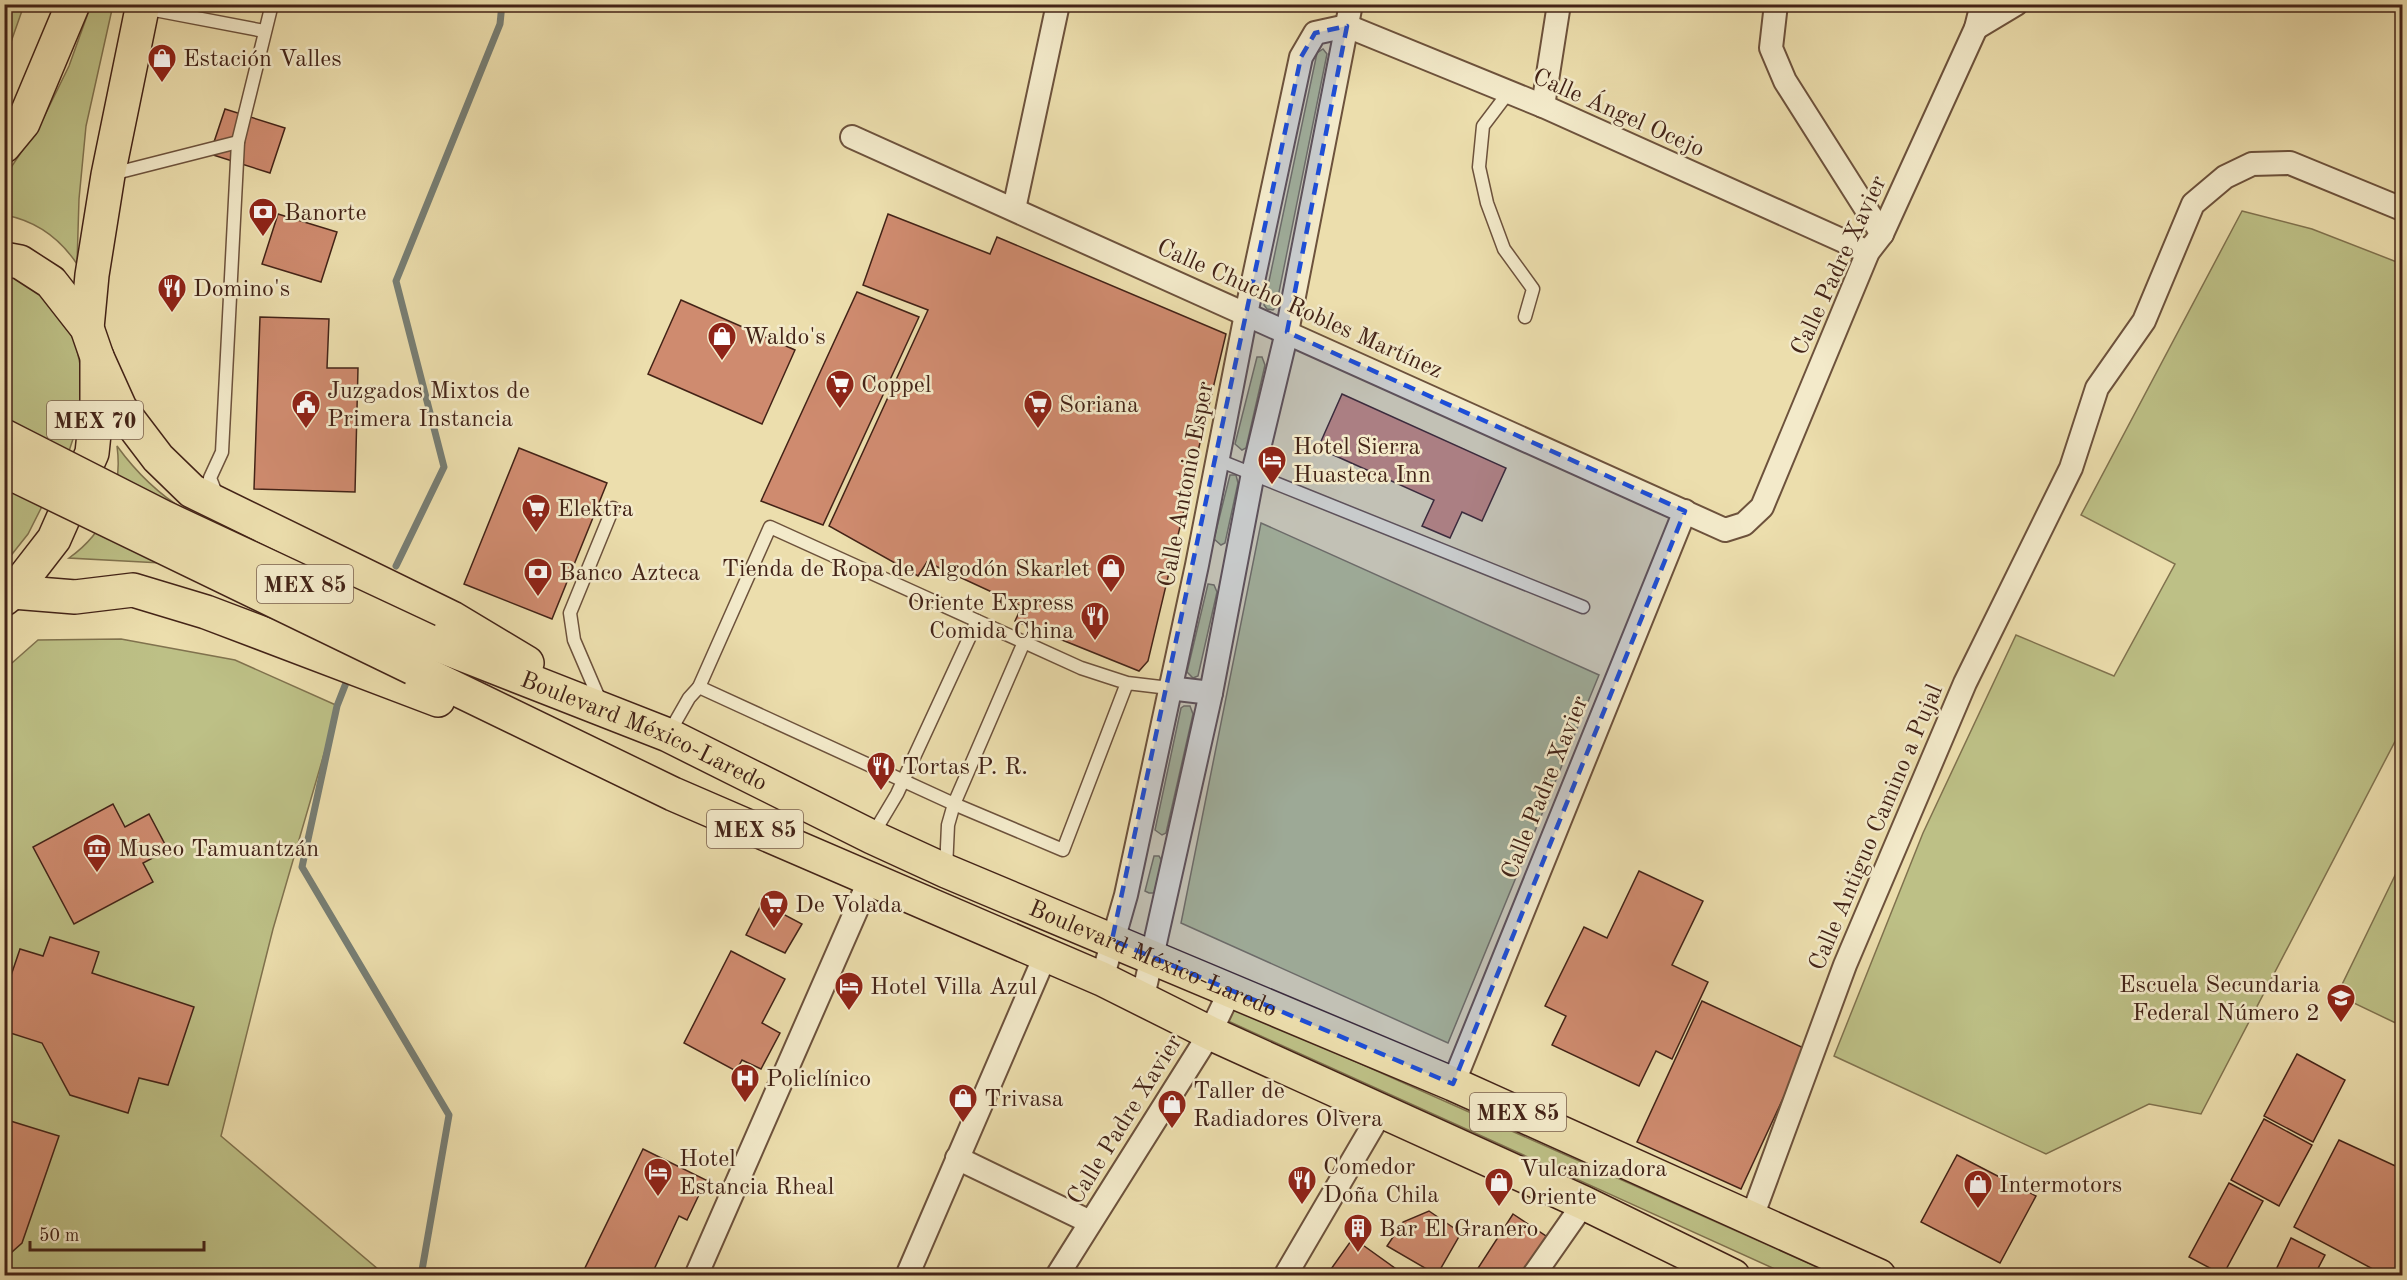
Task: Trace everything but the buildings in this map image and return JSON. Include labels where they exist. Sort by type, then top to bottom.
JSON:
[{"type":"main road","points":[[4,146],[22,123],[73,4]]},
{"type":"main road","name":"MEX 70","points":[[9,596],[54,539],[92,453],[97,405],[92,342],[92,275],[108,175],[142,6]]},
{"type":"main road","points":[[4,259],[20,262],[51,282],[92,342],[120,408],[158,458],[192,491],[452,618],[604,708]]},
{"type":"main road","name":"MEX 85","points":[[4,436],[177,539]]},
{"type":"main road","name":"MEX 85","points":[[4,470],[177,539],[420,655]]},
{"type":"main road","points":[[206,612],[177,587],[172,566],[185,533],[198,516],[222,506]]},
{"type":"main road","points":[[9,596],[75,597],[133,590],[206,612],[673,794]]},
{"type":"main road","name":"Boulevard México-Laredo","points":[[420,655],[604,708],[668,735],[872,837],[946,871],[1232,988],[1453,1084],[1878,1275]]},
{"type":"main road","name":"Boulevard México-Laredo","points":[[420,655],[673,794],[1102,979],[1210,1033],[1584,1203],[1733,1275]]},
{"type":"street","points":[[1014,209],[1058,4]]},
{"type":"street","points":[[1543,106],[1559,4]]},
{"type":"street","points":[[1776,4],[1771,48],[1785,81],[1882,234]]},
{"type":"street","name":"Calle Padre Xavier","points":[[1725,530],[1744,525],[1762,507],[1868,252],[1882,234],[1976,28],[1982,4]]},
{"type":"street","points":[[1976,28],[2016,4]]},
{"type":"street","points":[[1142,1000],[1154,957],[1211,693],[1253,473],[1287,332],[1349,15]]},
{"type":"street","name":"Calle Ángel Ocejo","points":[[1349,15],[1508,93],[1543,106],[1868,252]]},
{"type":"street","name":"Calle Antonio Esper","points":[[1102,979],[1125,895],[1197,566],[1246,314],[1301,57],[1315,33],[1349,15]]},
{"type":"street","name":"Calle Chucho Robles Martínez","points":[[852,137],[1725,530]]},
{"type":"street","name":"Calle Antiguo Camino a Pujal","points":[[1752,1217],[1845,965],[1965,683],[2070,468],[2097,388],[2144,321],[2193,204],[2224,177],[2252,164],[2290,163],[2403,209]]},
{"type":"street","name":"Calle Padre Xavier","points":[[1453,1084],[1685,512]]},
{"type":"street","points":[[1197,566],[1233,574]]},
{"type":"street","points":[[1169,688],[1211,693]]},
{"type":"street","points":[[696,1275],[870,879]]},
{"type":"street","points":[[907,1275],[1045,956]]},
{"type":"street","name":"Calle Padre Xavier","points":[[1057,1275],[1210,1033],[1232,988]]},
{"type":"street","points":[[1285,1275],[1382,1112]]},
{"type":"street","points":[[957,1158],[1090,1222]]},
{"type":"street","points":[[1533,1275],[1584,1203]]},
{"type":"lane","points":[[222,506],[210,478],[222,452],[238,142],[272,4]]},
{"type":"lane","points":[[142,6],[264,30]]},
{"type":"lane","points":[[1508,93],[1483,126],[1479,167],[1487,203],[1504,249],[1533,289],[1525,317]]},
{"type":"lane","points":[[108,175],[238,142]]},
{"type":"lane","points":[[1218,460],[1583,607]]},
{"type":"lane","points":[[604,708],[574,640],[570,613],[613,508]]},
{"type":"lane","points":[[668,735],[688,698],[699,687],[770,527],[1081,668],[1127,683],[1169,688]]},
{"type":"lane","points":[[872,837],[903,781],[977,621]]},
{"type":"lane","points":[[946,871],[948,825],[954,804],[1024,642]]},
{"type":"lane","points":[[699,687],[954,804],[1063,850],[1127,683]]},
{"type":"highlighted area","points":[[1347,26],[1287,332],[1685,511],[1453,1084],[1112,940],[1301,57],[1315,33]]},
{"type":"green space","points":[[4,5],[24,5],[5,59]]},
{"type":"green space","points":[[91,5],[113,5],[86,126],[79,199],[77,264],[63,246],[46,232],[27,221],[5,215],[4,178],[42,121],[69,66]]},
{"type":"green space","points":[[1323,49],[1327,54],[1276,307],[1273,310],[1267,309],[1264,305],[1317,53]]},
{"type":"green space","points":[[2242,211],[2312,229],[2402,264],[2402,728],[2201,1114],[2149,1104],[2046,1154],[1834,1056],[1923,833],[2016,635],[2114,676],[2175,564],[2081,515]]},
{"type":"green space","points":[[5,273],[44,294],[75,340],[83,379],[80,418],[67,457],[28,534],[5,563]]},
{"type":"green space","points":[[1257,357],[1262,357],[1265,365],[1246,448],[1242,450],[1235,444]]},
{"type":"green space","points":[[117,446],[148,482],[185,510],[161,563],[69,558],[93,536],[109,509],[117,479]]},
{"type":"green space","points":[[1230,475],[1236,475],[1238,483],[1225,543],[1221,545],[1214,539]]},
{"type":"green space","points":[[1261,523],[1599,675],[1448,1043],[1181,923]]},
{"type":"green space","points":[[1208,584],[1214,585],[1217,592],[1198,676],[1193,678],[1187,672]]},
{"type":"green space","points":[[121,639],[235,660],[338,706],[273,929],[221,1136],[385,1275],[5,1275],[4,670],[38,640]]},
{"type":"green space","points":[[1190,706],[1193,714],[1166,833],[1162,835],[1155,830],[1181,708]]},
{"type":"green space","points":[[1154,856],[1159,856],[1162,861],[1154,893],[1149,893],[1145,891]]},
{"type":"green space","points":[[2402,861],[2402,1026],[2337,995]]},
{"type":"green space","points":[[1233,1007],[1835,1275],[1788,1275],[1228,1021]]},
{"type":"waterway","points":[[396,566],[444,467],[396,281],[500,24],[502,4]]},
{"type":"waterway","points":[[346,683],[337,706],[302,867],[449,1115],[421,1276]]},
{"type":"place","name":"Estación Valles","points":[[162,84]]},
{"type":"place","name":"Banorte","points":[[263,238]]},
{"type":"place","name":"Domino's","points":[[172,314]]},
{"type":"place","name":"Waldo's","points":[[722,362]]},
{"type":"place","name":"Coppel","points":[[840,410]]},
{"type":"place","name":"Juzgados Mixtos de Primera Instancia","points":[[306,430]]},
{"type":"place","name":"Soriana","points":[[1038,430]]},
{"type":"place","name":"Hotel Sierra Huasteca Inn","points":[[1272,486]]},
{"type":"place","name":"Elektra","points":[[536,534]]},
{"type":"place","name":"Tienda de Ropa de Algodón Skarlet","points":[[1111,594]]},
{"type":"place","name":"Banco Azteca","points":[[538,598]]},
{"type":"place","name":"Oriente Express Comida China","points":[[1095,642]]},
{"type":"place","name":"Tortas P. R.","points":[[881,792]]},
{"type":"place","name":"Museo Tamuantzán","points":[[97,874]]},
{"type":"place","name":"De Volada","points":[[774,930]]},
{"type":"place","name":"Hotel Villa Azul","points":[[849,1012]]},
{"type":"place","name":"Escuela Secundaria Federal Número 2","points":[[2341,1024]]},
{"type":"place","name":"Policlínico","points":[[745,1104]]},
{"type":"place","name":"Trivasa","points":[[963,1124]]},
{"type":"place","name":"Taller de Radiadores Olvera","points":[[1172,1130]]},
{"type":"place","name":"Hotel Estancia Rheal","points":[[658,1198]]},
{"type":"place","name":"Comedor Doña Chila","points":[[1302,1206]]},
{"type":"place","name":"Vulcanizadora Oriente","points":[[1499,1208]]},
{"type":"place","name":"Intermotors","points":[[1978,1210]]},
{"type":"place","name":"Bar El Granero","points":[[1358,1254]]}]
